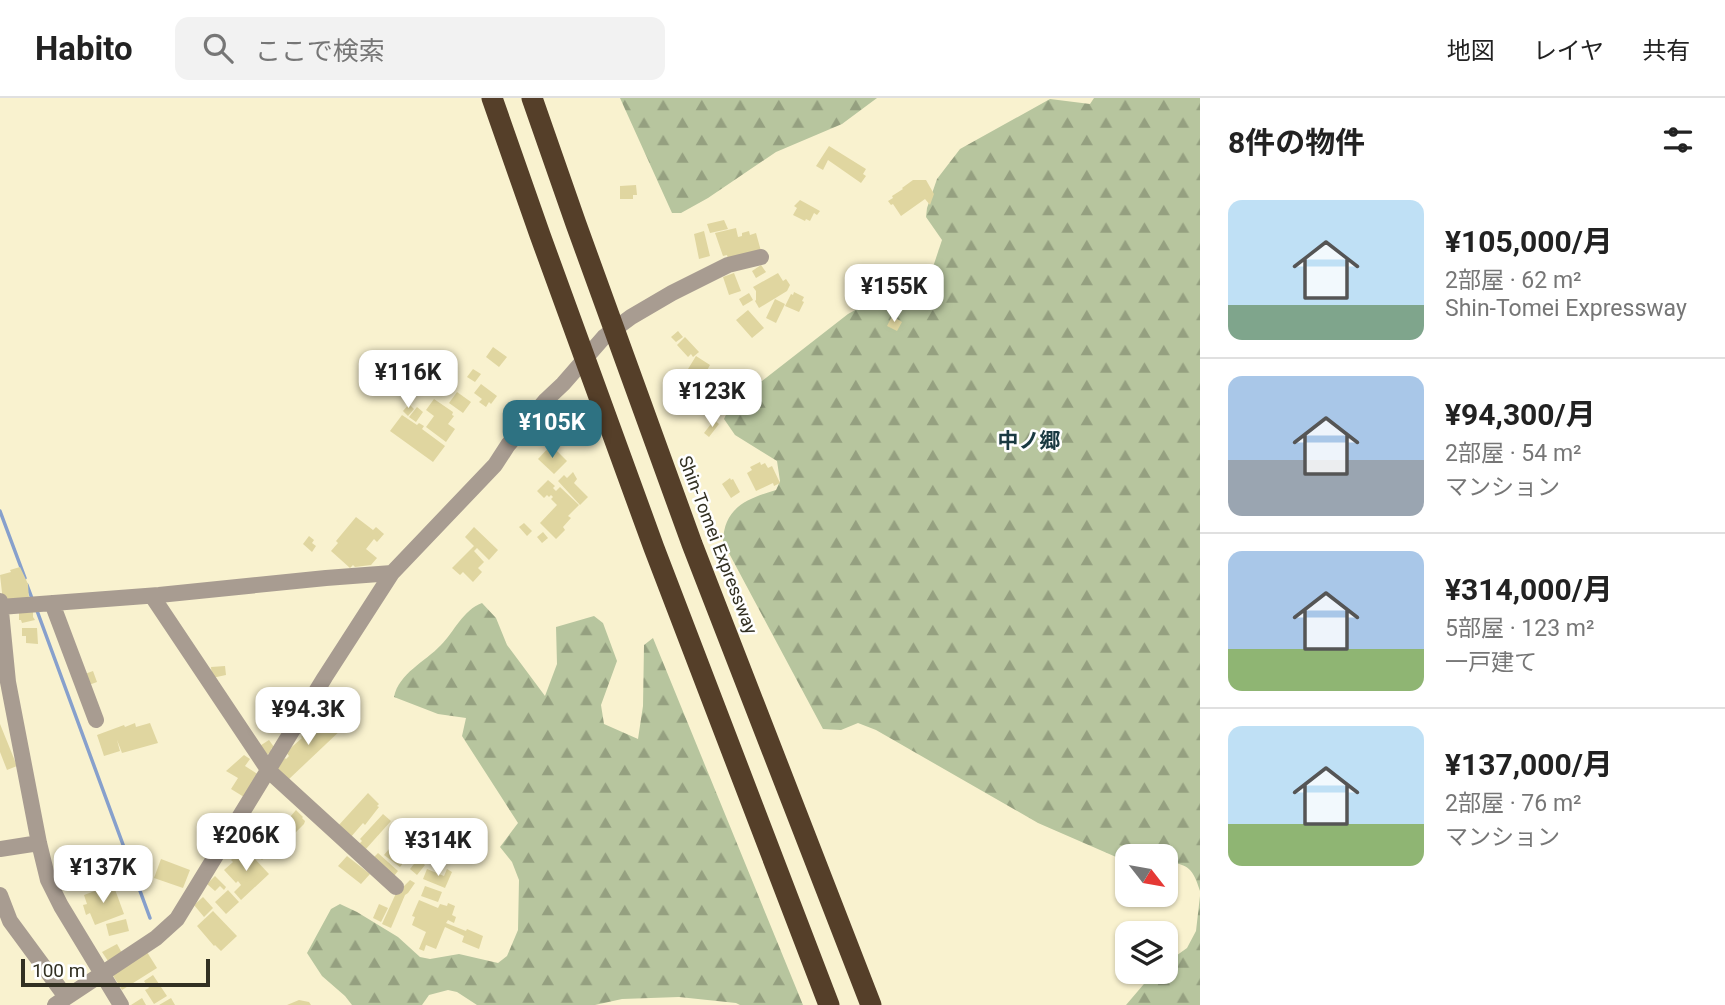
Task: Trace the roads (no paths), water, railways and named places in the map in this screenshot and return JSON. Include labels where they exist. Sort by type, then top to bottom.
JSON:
[{"type":"highway","points":[[492,98],[654,548],[829,1005]]},
{"type":"highway","name":"Shin-Tomei Expressway","points":[[532,98],[692,544],[871,1005]]},
{"type":"street","points":[[0,895],[10,921],[59,1003],[156,938],[177,919],[392,573],[495,465],[508,445],[546,400],[604,337],[631,317],[672,293],[728,265],[761,257]]},
{"type":"street","points":[[121,1005],[48,880],[8,682],[0,605],[152,596],[392,573]]},
{"type":"street","points":[[152,596],[269,771],[396,887]]},
{"type":"street","points":[[52,603],[96,720]]},
{"type":"street","points":[[0,849],[39,843]]},
{"type":"waterway","points":[[0,511],[25,578]]},
{"type":"waterway","points":[[27,585],[33,601]]},
{"type":"waterway","points":[[36,608],[150,918]]},
{"type":"district","name":"中ノ郷","points":[[1029,441]]}]
